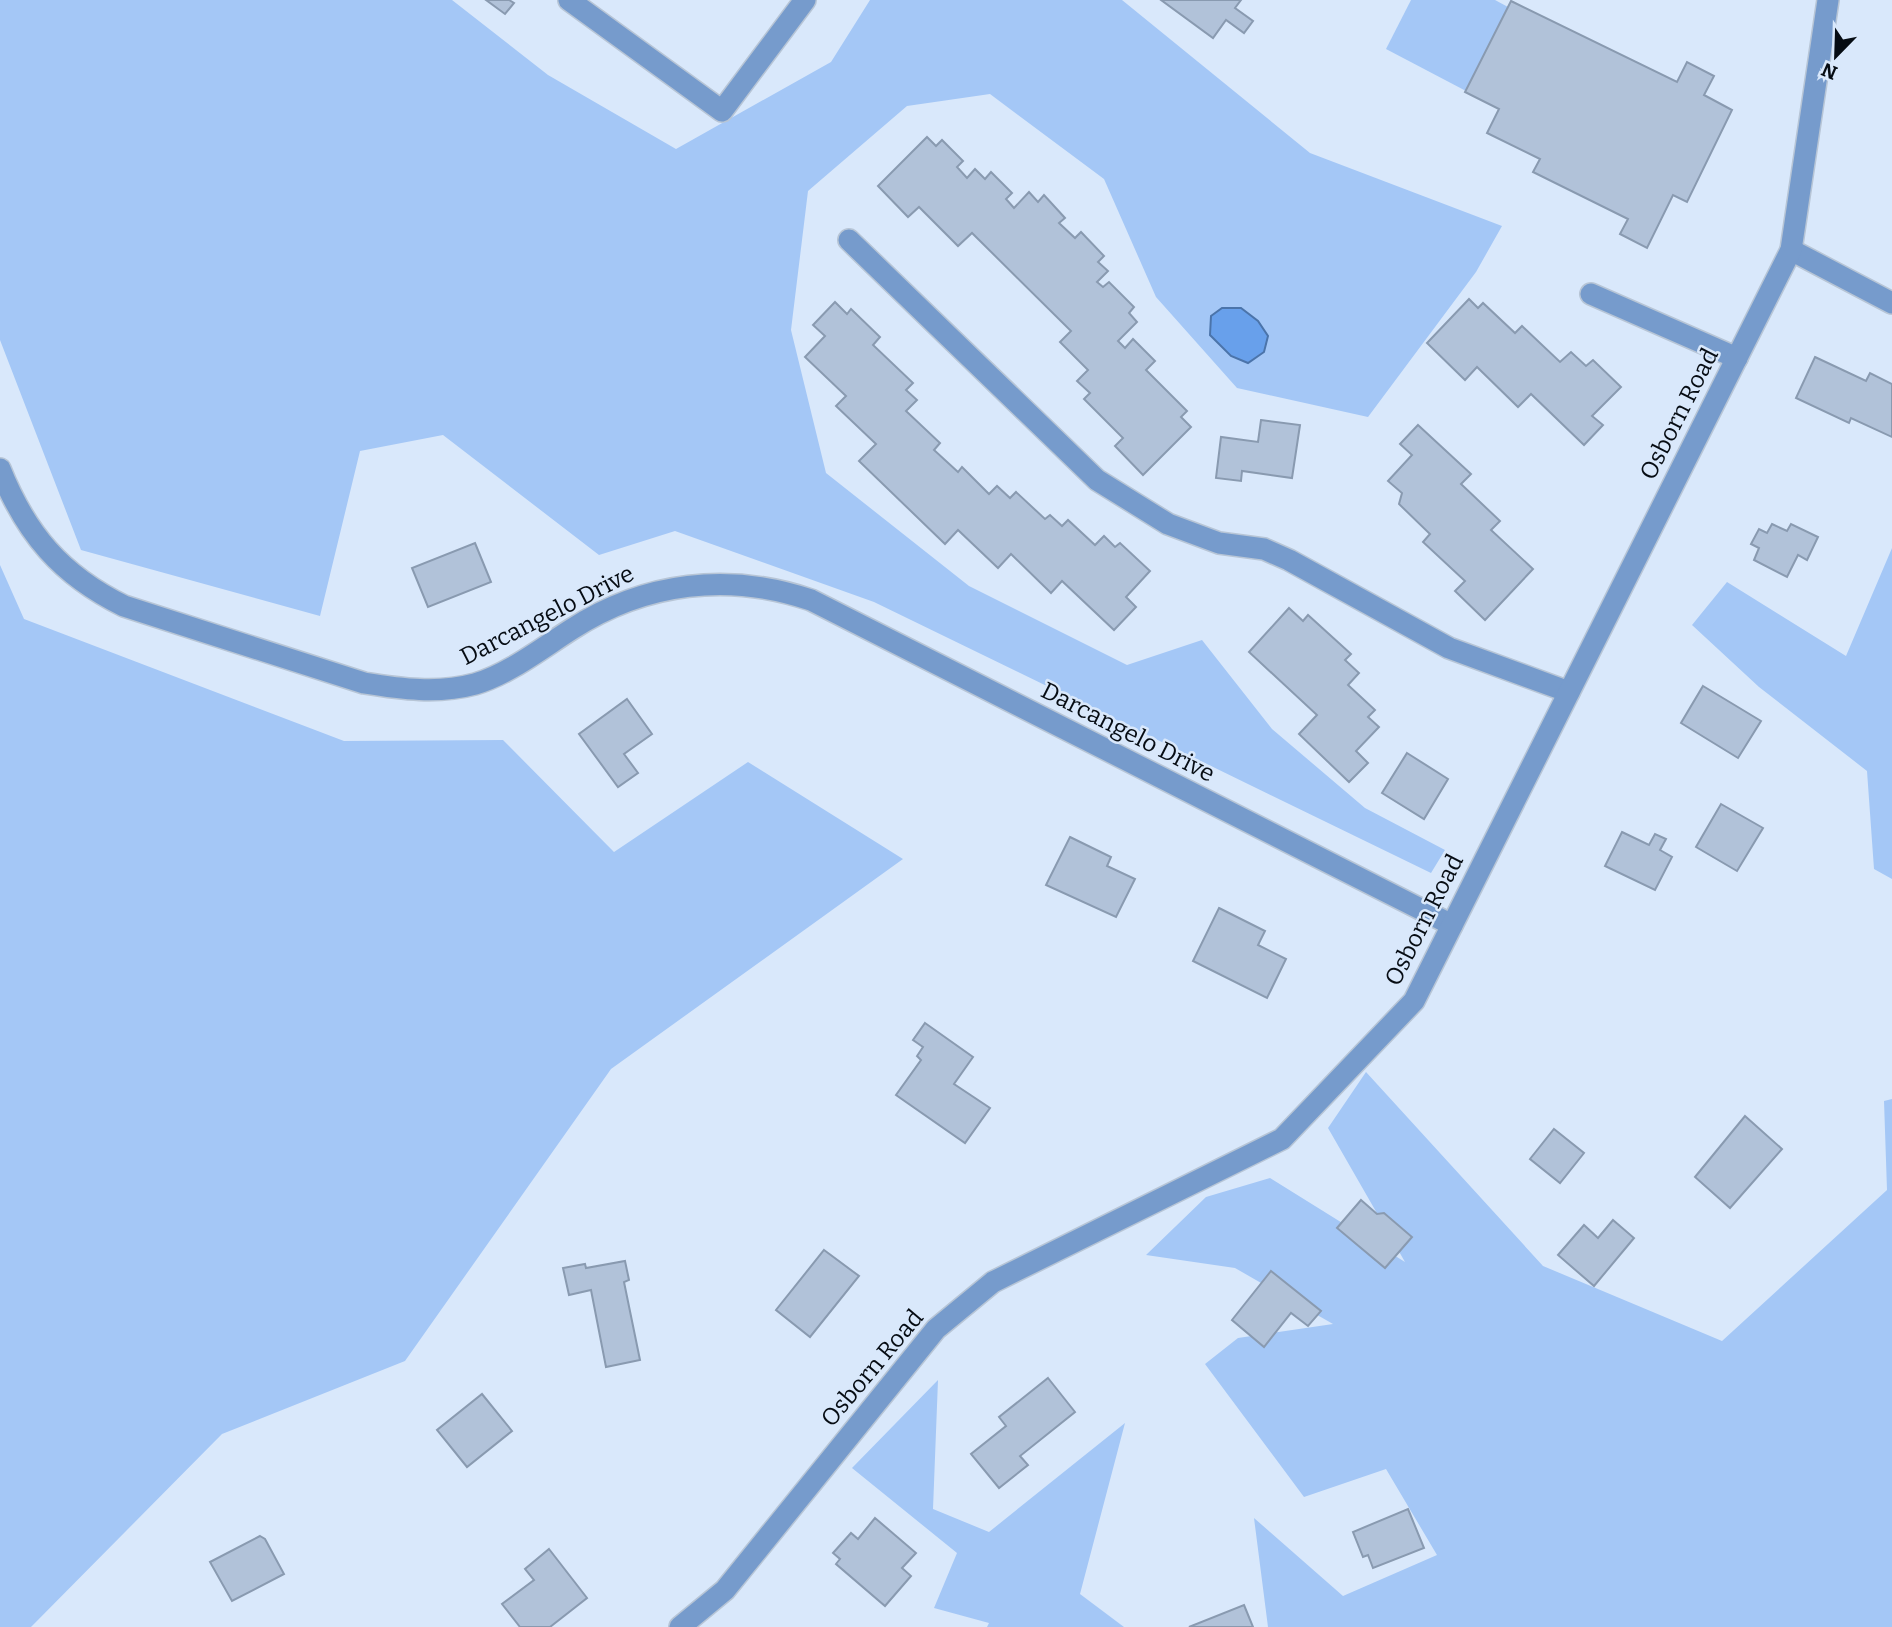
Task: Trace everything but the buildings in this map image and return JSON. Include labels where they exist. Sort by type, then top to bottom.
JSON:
[{"type":"street","points":[[569,0],[722,111],[804,0]]},
{"type":"street","name":"Osborn Road","points":[[680,1627],[725,1590],[936,1329],[993,1282],[1282,1139],[1414,1001],[1791,250],[1828,0]]},
{"type":"street","points":[[849,240],[1097,480],[1168,524],[1219,543],[1264,549],[1449,648],[1569,692]]},
{"type":"street","points":[[1791,250],[1892,303]]},
{"type":"street","points":[[1591,294],[1737,358]]},
{"type":"street","name":"Darcangelo Drive","points":[[0,469],[35,537],[69,573],[94,591],[124,606],[364,683],[387,687],[449,689],[477,683],[586,620],[660,589],[733,583],[776,588],[811,600],[1452,925]]},
{"type":"shaded area","points":[[0,0],[452,0],[548,75],[676,149],[831,62],[870,0],[1122,0],[1310,153],[1502,226],[1476,272],[1368,417],[1237,388],[1156,297],[1104,179],[990,94],[907,106],[808,191],[791,330],[826,473],[969,586],[1127,665],[1202,640],[1272,729],[1365,808],[1445,850],[1431,873],[874,602],[675,531],[599,555],[443,435],[360,451],[320,616],[81,550],[0,340]]},
{"type":"shaded area","points":[[1411,0],[1495,0],[1508,7],[1466,91],[1386,49]]},
{"type":"shaded area","points":[[1222,308],[1241,308],[1258,321],[1268,336],[1264,352],[1248,363],[1231,356],[1210,335],[1211,316]]},
{"type":"shaded area","points":[[1892,548],[1892,879],[1874,869],[1867,771],[1759,687],[1692,625],[1727,582],[1846,656]]},
{"type":"shaded area","points":[[0,565],[24,619],[344,741],[503,740],[614,852],[748,762],[903,859],[611,1069],[405,1361],[222,1434],[31,1627],[0,1627]]},
{"type":"shaded area","points":[[1366,1072],[1543,1266],[1722,1341],[1887,1190],[1884,1101],[1892,1099],[1892,1627],[1268,1627],[1254,1518],[1343,1596],[1437,1555],[1386,1469],[1304,1497],[1205,1364],[1238,1338],[1333,1324],[1235,1268],[1146,1255],[1206,1197],[1270,1178],[1405,1262],[1328,1128]]},
{"type":"shaded area","points":[[938,1380],[933,1509],[989,1532],[1125,1423],[1080,1594],[1124,1627],[987,1627],[989,1623],[934,1608],[957,1553],[852,1468]]}]
